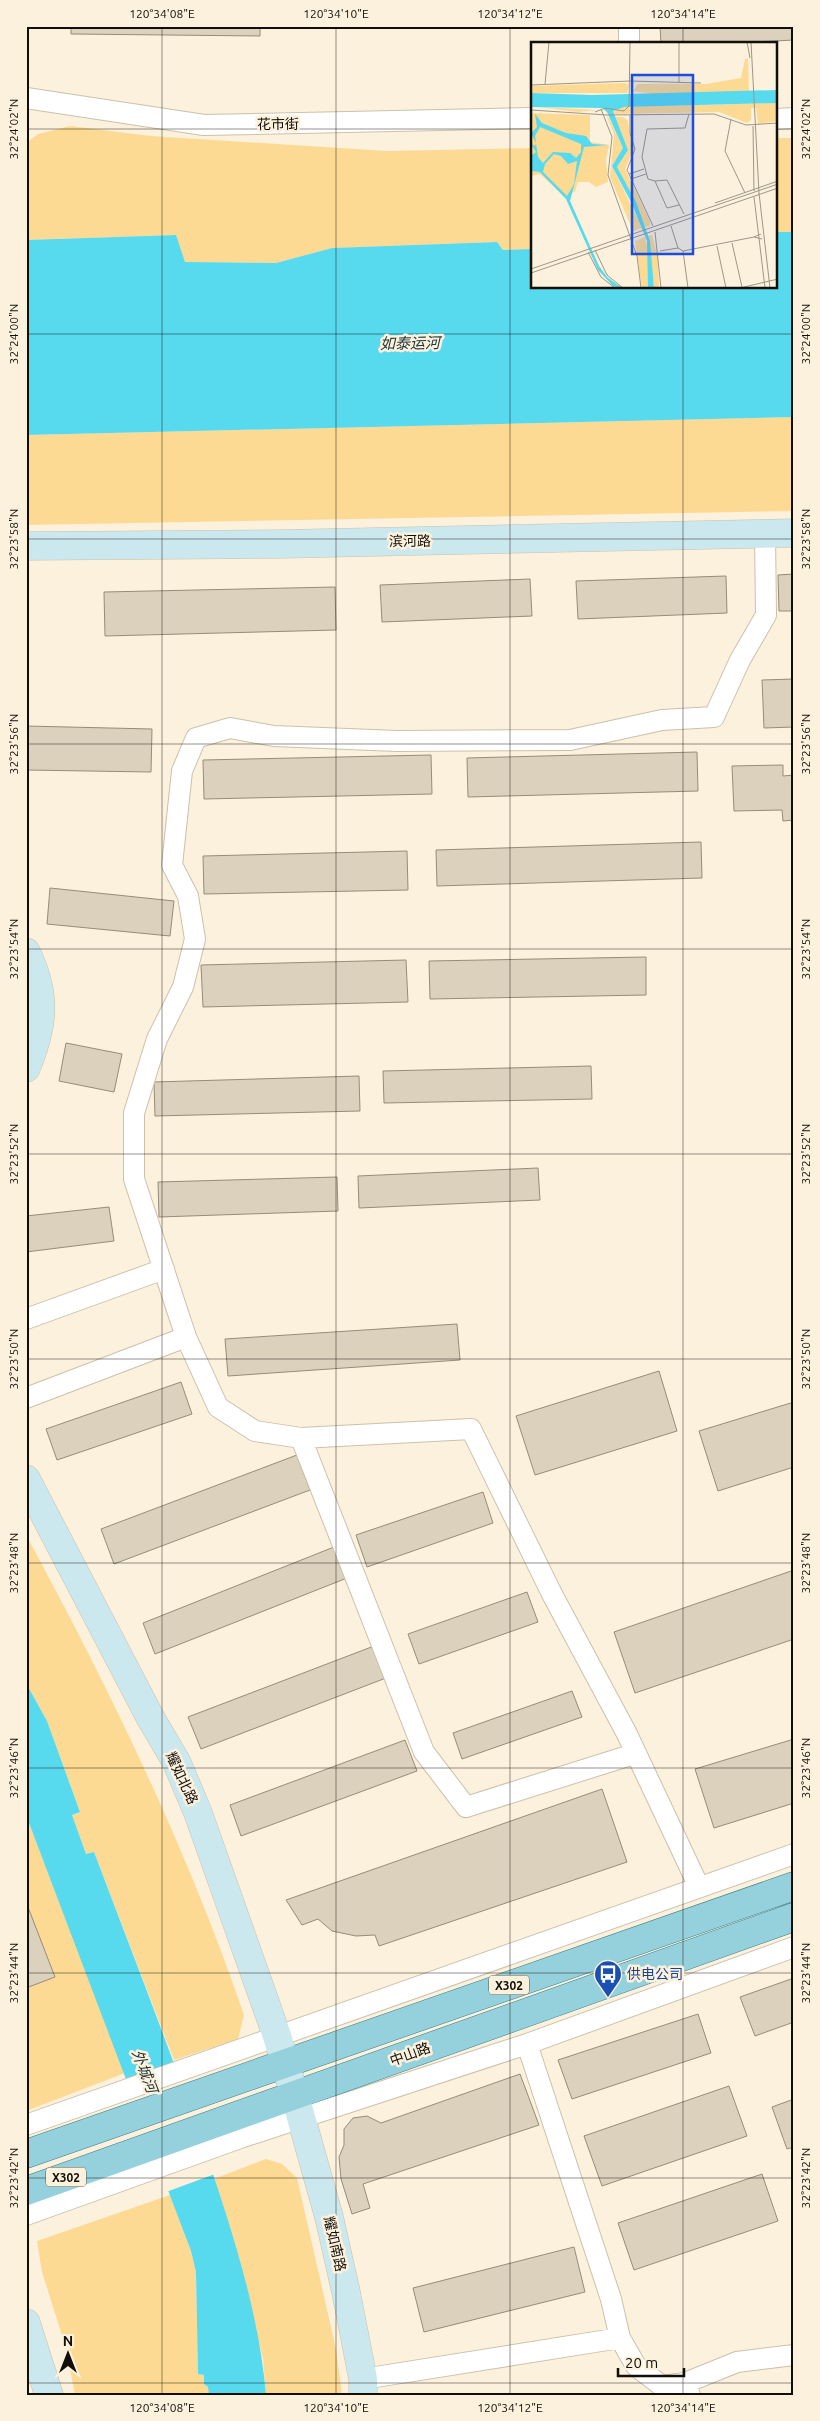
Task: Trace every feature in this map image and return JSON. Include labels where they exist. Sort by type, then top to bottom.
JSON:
[{"type":"main road","name":"X302","points":[[26,2154],[794,1886]]},
{"type":"main road","name":"中山路","points":[[26,2191],[109,2174],[298,2107],[794,1918]]},
{"type":"street","points":[[629,26],[629,42]]},
{"type":"street","name":"花市街","points":[[26,98],[204,125],[531,118]]},
{"type":"street","points":[[778,119],[794,118]]},
{"type":"street","points":[[699,1887],[634,1754],[627,1734],[552,1594],[471,1429],[301,1438],[255,1430],[218,1407],[186,1337],[134,1179],[134,1113],[157,1039],[183,987],[195,939],[188,896],[172,865],[182,770],[196,738],[230,728],[274,736],[397,741],[570,740],[662,720],[714,717],[740,660],[766,615],[765,533]]},
{"type":"street","name":"滨河路","points":[[26,546],[280,544],[794,533]]},
{"type":"street","points":[[26,952],[34,967],[42,1004],[38,1040],[26,1068]]},
{"type":"street","points":[[26,1320],[164,1269]]},
{"type":"street","points":[[26,1398],[186,1337]]},
{"type":"street","points":[[301,1438],[424,1752],[466,1807],[634,1754]]},
{"type":"street","name":"耀如北路","points":[[26,1480],[150,1717],[177,1763],[198,1813],[277,2036],[298,2107]]},
{"type":"street","points":[[26,2125],[794,1854]]},
{"type":"street","points":[[298,2107],[528,2044],[794,1947]]},
{"type":"street","points":[[528,2044],[611,2299],[620,2338],[636,2366],[662,2386],[688,2389],[737,2362],[794,2355]]},
{"type":"street","name":"耀如南路","points":[[298,2107],[329,2217],[363,2387]]},
{"type":"street","points":[[26,2215],[109,2174]]},
{"type":"street","points":[[26,2322],[48,2395]]},
{"type":"street","points":[[363,2387],[620,2338]]},
{"type":"shaded area","points":[[70,126],[151,136],[387,151],[531,148],[531,249],[503,250],[497,242],[332,248],[276,263],[185,262],[175,235],[26,240],[26,143],[38,134]]},
{"type":"shaded area","points":[[778,138],[794,138],[794,232],[778,232]]},
{"type":"shaded area","points":[[794,417],[794,511],[26,525],[26,435]]},
{"type":"shaded area","points":[[26,1535],[117,1711],[198,1891],[244,2015],[238,2039],[174,2060],[94,1852],[86,1854],[72,1815],[80,1812],[47,1721],[26,1683]]},
{"type":"shaded area","points":[[26,1815],[125,2073],[26,2111]]},
{"type":"shaded area","points":[[266,2159],[282,2164],[297,2178],[336,2349],[342,2395],[266,2395],[263,2358],[214,2179]]},
{"type":"shaded area","points":[[170,2195],[191,2251],[196,2272],[198,2374],[204,2375],[204,2384],[208,2387],[209,2395],[75,2395],[66,2348],[42,2272],[37,2241]]},
{"type":"water","name":"如泰运河","points":[[778,232],[794,232],[794,417],[26,435],[26,240],[176,235],[185,262],[276,263],[332,248],[497,242],[503,250],[531,249],[531,289],[778,289]]},
{"type":"water","name":"外城河","points":[[26,1683],[47,1721],[80,1812],[72,1815],[86,1854],[94,1852],[206,2153],[235,2242],[251,2303],[266,2395],[209,2395],[208,2387],[204,2384],[204,2375],[198,2374],[196,2272],[191,2251],[26,1815]]},
{"type":"pier","points":[[178,2065],[215,2174],[166,2192],[127,2084]]},
{"type":"building","points":[[71,26],[260,26],[260,36],[71,34]]},
{"type":"building","points":[[660,26],[794,26],[794,40],[661,42]]},
{"type":"building","points":[[794,574],[794,611],[779,611],[778,575]]},
{"type":"building","points":[[726,576],[727,613],[578,619],[576,581]]},
{"type":"building","points":[[530,579],[532,616],[382,622],[380,585]]},
{"type":"building","points":[[335,587],[336,630],[105,636],[104,592]]},
{"type":"building","points":[[794,679],[794,727],[764,728],[762,680]]},
{"type":"building","points":[[26,726],[152,729],[151,772],[26,770]]},
{"type":"building","points":[[697,752],[698,791],[468,797],[467,758]]},
{"type":"building","points":[[431,755],[432,794],[204,799],[203,760]]},
{"type":"building","points":[[783,765],[783,776],[794,775],[794,820],[783,821],[782,810],[734,811],[732,766]]},
{"type":"building","points":[[701,842],[702,878],[437,886],[436,850]]},
{"type":"building","points":[[407,851],[408,890],[204,894],[203,856]]},
{"type":"building","points":[[50,888],[174,901],[170,936],[47,924]]},
{"type":"building","points":[[646,957],[646,995],[430,999],[429,961]]},
{"type":"building","points":[[406,960],[408,1002],[203,1007],[201,965]]},
{"type":"building","points":[[66,1043],[122,1054],[114,1092],[59,1081]]},
{"type":"building","points":[[591,1066],[592,1099],[384,1103],[383,1071]]},
{"type":"building","points":[[359,1076],[360,1111],[155,1116],[154,1082]]},
{"type":"building","points":[[538,1168],[540,1200],[359,1208],[358,1176]]},
{"type":"building","points":[[337,1177],[338,1211],[159,1217],[158,1182]]},
{"type":"building","points":[[109,1207],[114,1241],[26,1252],[26,1216]]},
{"type":"building","points":[[457,1324],[460,1360],[228,1376],[225,1339]]},
{"type":"building","points":[[659,1371],[677,1431],[535,1475],[516,1416]]},
{"type":"building","points":[[181,1382],[192,1414],[57,1460],[46,1429]]},
{"type":"building","points":[[794,1402],[794,1467],[718,1491],[699,1431]]},
{"type":"building","points":[[297,1455],[310,1490],[114,1564],[101,1529]]},
{"type":"building","points":[[483,1492],[493,1523],[367,1567],[356,1535]]},
{"type":"building","points":[[334,1547],[347,1578],[155,1654],[143,1623]]},
{"type":"building","points":[[794,1570],[794,1639],[635,1693],[614,1632]]},
{"type":"building","points":[[527,1592],[538,1622],[419,1664],[408,1634]]},
{"type":"building","points":[[374,1646],[386,1678],[201,1749],[188,1717]]},
{"type":"building","points":[[572,1691],[582,1717],[462,1759],[453,1733]]},
{"type":"building","points":[[794,1739],[794,1803],[714,1828],[695,1769]]},
{"type":"building","points":[[405,1740],[417,1771],[241,1836],[230,1805]]},
{"type":"building","points":[[602,1789],[627,1862],[379,1946],[375,1935],[356,1936],[332,1931],[318,1919],[302,1925],[286,1900]]},
{"type":"building","points":[[26,1902],[55,1977],[26,1988]]},
{"type":"building","points":[[794,1978],[794,2022],[755,2036],[740,1997]]},
{"type":"building","points":[[698,2014],[711,2053],[572,2099],[558,2060]]},
{"type":"building","points":[[520,2074],[539,2125],[363,2184],[370,2208],[352,2214],[341,2179],[339,2157],[344,2145],[344,2129],[353,2118],[367,2116],[381,2123]]},
{"type":"building","points":[[729,2086],[747,2136],[602,2186],[584,2136]]},
{"type":"building","points":[[794,2099],[794,2147],[787,2149],[772,2107]]},
{"type":"building","points":[[762,2174],[778,2221],[634,2270],[618,2223]]},
{"type":"building","points":[[574,2247],[585,2292],[424,2332],[413,2288]]},
{"type":"place","name":"供电公司","points":[[608,1998]]}]
